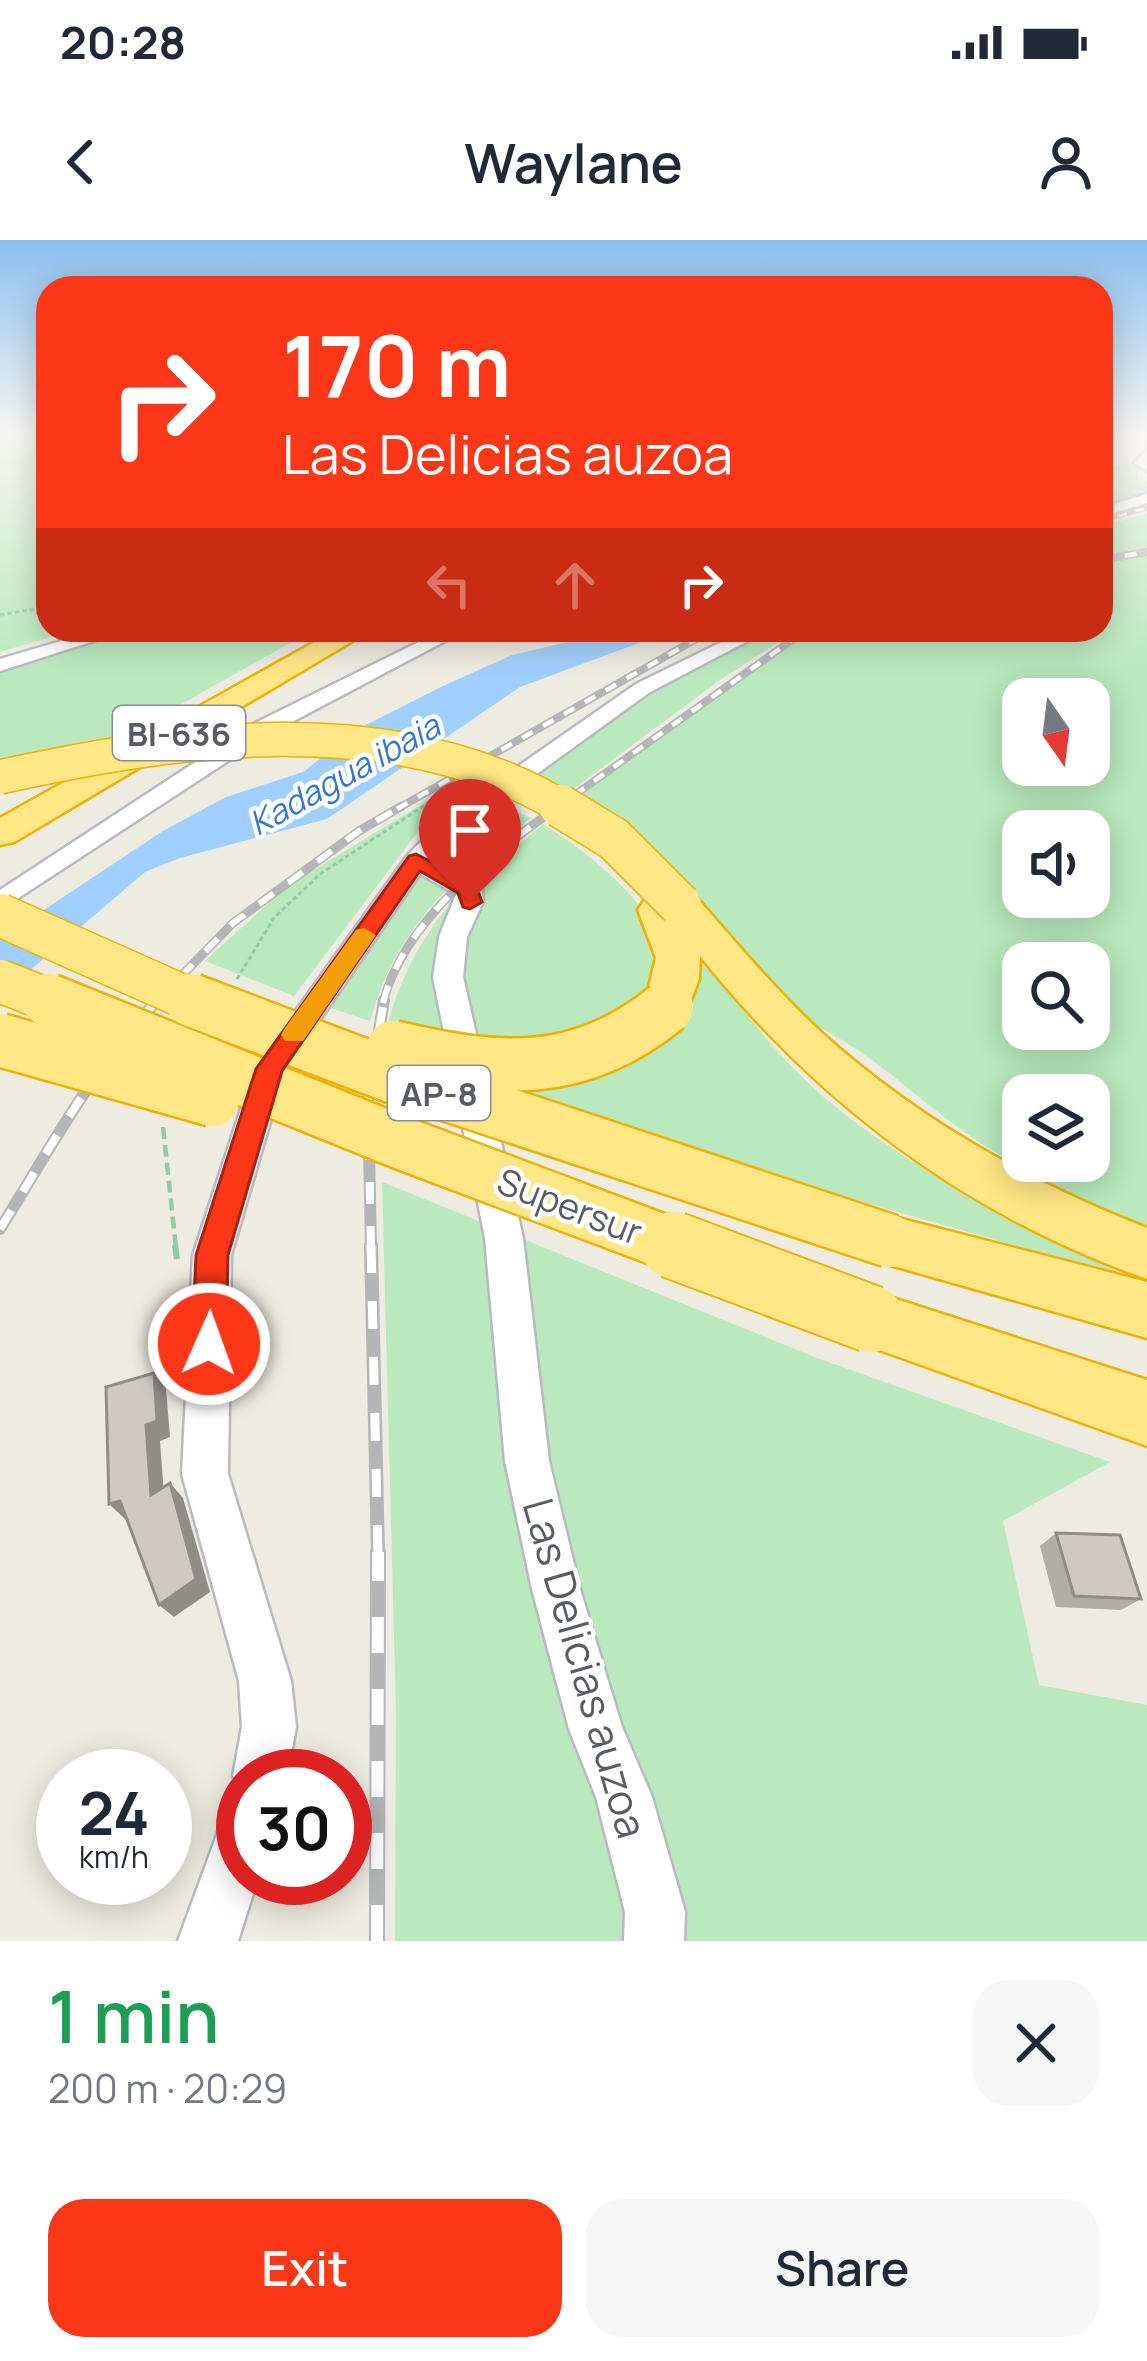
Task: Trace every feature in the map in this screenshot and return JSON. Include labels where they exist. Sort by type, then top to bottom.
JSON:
[{"type":"highway","name":"BI-636","points":[[0,808],[304,642]]},
{"type":"highway","name":"BI-636","points":[[0,834],[336,642]]},
{"type":"highway","points":[[0,777],[115,752],[226,740],[368,744],[477,768],[578,812],[654,873],[669,908],[682,973],[668,1007],[645,1030],[603,1053],[556,1065],[505,1068],[436,1058],[345,1035],[161,966],[72,946]]},
{"type":"highway","points":[[0,788],[108,763],[237,750],[338,752],[428,768],[538,808],[669,908],[842,1078],[892,1116],[988,1180],[1081,1228],[1147,1254]]},
{"type":"highway","name":"Supersur","points":[[0,914],[194,1002],[394,1077],[890,1241],[1147,1310]]},
{"type":"highway","name":"Supersur","points":[[0,981],[402,1143],[851,1312],[1147,1412]]},
{"type":"highway","points":[[0,1040],[207,1098],[670,1269],[851,1312]]},
{"type":"street","points":[[0,664],[76,642]]},
{"type":"street","points":[[0,902],[263,728],[434,642]]},
{"type":"street","points":[[265,1749],[269,1727],[265,1681],[205,1474],[212,1255],[270,1069],[416,861],[453,824],[643,688],[736,642]]},
{"type":"street","name":"Las Delicias auzoa","points":[[416,861],[469,890],[470,902],[453,937],[448,977],[504,1238],[527,1460],[584,1689],[625,1797],[655,1912],[654,1941]]},
{"type":"street","points":[[208,1941],[220,1905]]},
{"type":"path","points":[[0,615],[36,609]]},
{"type":"green space","points":[[0,513],[36,513],[36,641],[0,652]]},
{"type":"green space","points":[[1147,514],[1147,549],[1113,554],[1113,523]]},
{"type":"green space","points":[[1147,554],[1147,1228],[1048,1182],[1110,1182],[1110,1074],[1002,1074],[1002,1156],[847,1043],[801,1020],[576,798],[794,642],[1113,642],[1113,559]]},
{"type":"green space","points":[[93,642],[292,642],[123,737],[0,770],[0,669]]},
{"type":"green space","points":[[748,642],[779,642],[565,795],[530,777],[627,708]]},
{"type":"green space","points":[[455,784],[472,791],[419,830],[294,996],[205,961],[286,887]]},
{"type":"green space","points":[[495,801],[531,818],[432,906],[396,956],[370,1021],[331,1008],[403,896],[446,845]]},
{"type":"green space","points":[[543,824],[596,862],[646,915],[662,953],[654,1000],[539,1052],[388,1024],[412,960],[436,922],[483,872]]},
{"type":"green space","points":[[671,910],[761,1032],[831,1103],[911,1161],[1129,1278],[677,1149],[490,1084],[646,1048]]},
{"type":"green space","points":[[382,1182],[817,1358],[1110,1462],[1003,1521],[1039,1685],[1147,1705],[1147,1941],[395,1941],[396,1711]]},
{"type":"water","name":"Kadagua ibaia","points":[[568,642],[642,642],[520,687],[327,819],[180,858],[145,872],[0,996],[0,939],[163,831],[226,797],[303,772],[358,729],[512,655]]},
{"type":"building","points":[[154,1373],[157,1421],[146,1425],[151,1495],[170,1483],[196,1579],[159,1605],[120,1501],[109,1504],[106,1387]]},
{"type":"building","points":[[1056,1533],[1120,1535],[1141,1599],[1074,1596]]},
{"type":"railway","points":[[1113,518],[1128,513]]},
{"type":"railway","points":[[1113,558],[1147,552]]},
{"type":"railway","points":[[397,809],[691,642]]},
{"type":"railway","points":[[555,809],[789,642]]},
{"type":"railway","points":[[155,1003],[233,923],[359,831],[402,806]]},
{"type":"railway","points":[[384,1000],[394,972],[430,916],[479,867],[559,806]]},
{"type":"railway","points":[[0,1229],[93,1081],[158,1000]]},
{"type":"railway","points":[[371,1248],[368,1099],[384,1000]]},
{"type":"railway","points":[[371,1245],[378,1555]]},
{"type":"railway","points":[[377,1941],[378,1555]]},
{"type":"slow traffic","points":[[294,1035],[364,935]]},
{"type":"route","points":[[209,1344],[212,1255],[270,1069],[416,861],[469,890],[470,902]]}]
